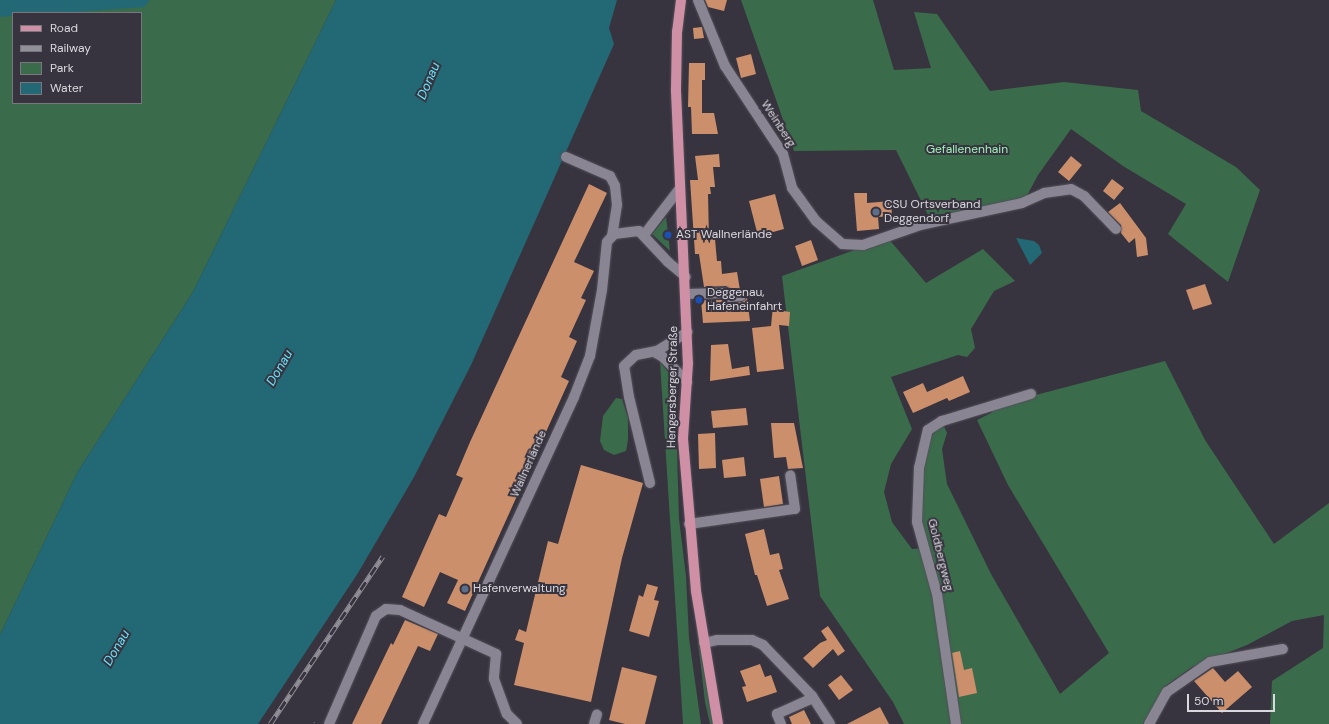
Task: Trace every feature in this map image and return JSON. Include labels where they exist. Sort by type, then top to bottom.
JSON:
[{"type":"main road","name":"Hengersberger Straße","points":[[681,0],[677,31],[676,90],[680,188],[686,277],[687,382],[683,439],[689,524],[704,643],[718,724]]},
{"type":"street","name":"Weinberg","points":[[698,0],[725,66],[783,154],[792,188],[816,221],[842,244],[863,245],[920,225],[1022,203],[1044,193],[1071,189],[1084,196],[1116,229]]},
{"type":"street","name":"Wallnerlände","points":[[423,724],[567,412],[590,356],[602,290],[605,251],[612,237],[617,205],[615,186],[610,176],[566,157]]},
{"type":"street","points":[[644,234],[680,188]]},
{"type":"street","points":[[612,237],[623,231],[638,231],[644,234],[668,262],[686,277]]},
{"type":"street","points":[[686,294],[726,293],[728,297],[741,296]]},
{"type":"street","points":[[650,484],[629,397],[624,366],[636,355],[654,352],[687,332]]},
{"type":"street","points":[[654,352],[663,357],[687,382]]},
{"type":"street","name":"Goldbergweg","points":[[956,724],[936,594],[917,522],[919,468],[928,430],[942,421],[1031,394]]},
{"type":"street","points":[[689,524],[795,509],[790,475]]},
{"type":"street","points":[[329,724],[376,616],[386,609],[400,610],[462,640],[496,654],[494,679],[507,714],[517,724]]},
{"type":"street","points":[[704,643],[717,640],[752,640],[763,645],[813,698],[830,724]]},
{"type":"street","points":[[1149,724],[1167,692],[1210,662],[1283,649]]},
{"type":"street","points":[[781,724],[777,714],[813,698]]},
{"type":"green space","points":[[0,0],[336,0],[193,292],[77,473],[0,635]]},
{"type":"green space","name":"Gefallenenhain","points":[[741,0],[873,0],[894,70],[931,68],[914,12],[937,14],[990,91],[1064,82],[1138,90],[1141,111],[1236,167],[1260,190],[1228,282],[1168,234],[1186,204],[1123,166],[1071,129],[1038,175],[1023,203],[932,223],[896,150],[794,151]]},
{"type":"green space","points":[[666,217],[670,251],[652,234]]},
{"type":"green space","points":[[888,238],[926,283],[983,249],[1015,281],[994,291],[971,329],[975,348],[967,357],[958,355],[891,377],[912,429],[891,464],[884,492],[892,522],[912,549],[925,548],[919,522],[920,468],[929,430],[942,422],[947,433],[942,449],[947,484],[991,574],[1060,694],[1109,653],[1008,485],[977,420],[991,413],[995,408],[1032,396],[1165,361],[1205,440],[1274,544],[1329,503],[1329,724],[1270,724],[1272,681],[1323,648],[1324,615],[1292,621],[1247,645],[1192,667],[1164,687],[1143,724],[904,724],[893,702],[820,596],[782,276]]},
{"type":"green space","points":[[660,362],[675,380],[679,519],[686,576],[689,638],[701,724],[683,724]]},
{"type":"green space","points":[[616,398],[622,399],[628,418],[628,440],[626,451],[614,455],[604,450],[600,441],[603,416]]},
{"type":"green space","points":[[696,624],[714,724],[710,724],[705,702]]},
{"type":"water","points":[[0,0],[150,0],[144,7],[76,12],[12,12],[12,16],[0,17]]},
{"type":"water","name":"Donau","points":[[336,0],[617,0],[609,28],[614,44],[471,365],[414,477],[358,573],[258,724],[0,724],[0,635],[77,473],[193,292]]},
{"type":"water","points":[[1016,238],[1034,241],[1039,245],[1042,253],[1030,265]]},
{"type":"building","points":[[705,0],[727,0],[724,11],[708,7]]},
{"type":"building","points":[[702,27],[704,38],[694,39],[693,28]]},
{"type":"building","points":[[751,54],[756,74],[741,78],[736,58]]},
{"type":"building","points":[[689,63],[705,63],[705,80],[702,80],[702,113],[714,113],[718,134],[692,134],[691,107],[688,107]]},
{"type":"building","points":[[719,154],[720,167],[713,167],[715,187],[710,187],[711,194],[708,194],[709,239],[715,239],[717,261],[721,261],[722,274],[737,272],[740,290],[732,290],[726,286],[704,287],[699,254],[695,254],[690,180],[698,180],[695,156]]},
{"type":"building","points":[[1071,156],[1082,165],[1069,181],[1058,172]]},
{"type":"building","points":[[1112,179],[1124,188],[1114,200],[1103,191]]},
{"type":"building","points":[[589,184],[607,193],[574,262],[594,271],[581,298],[586,300],[569,337],[577,341],[561,377],[569,381],[465,611],[447,603],[458,580],[440,572],[424,607],[402,597],[439,514],[446,517],[463,478],[456,475],[470,442]]},
{"type":"building","points":[[854,193],[867,193],[867,203],[891,201],[892,216],[878,217],[879,229],[857,231]]},
{"type":"building","points":[[775,194],[784,229],[758,236],[749,201]]},
{"type":"building","points":[[1120,203],[1146,238],[1148,255],[1137,257],[1135,238],[1129,243],[1121,233],[1121,225],[1108,212]]},
{"type":"building","points":[[811,240],[818,260],[802,266],[795,246]]},
{"type":"building","points":[[1205,284],[1212,304],[1193,310],[1186,290]]},
{"type":"building","points":[[747,298],[750,321],[703,323],[701,300],[722,300],[728,303],[742,302]]},
{"type":"building","points":[[773,306],[777,306],[777,310],[790,312],[789,326],[779,325],[784,369],[757,372],[752,328],[771,326]]},
{"type":"building","points":[[728,344],[732,369],[749,366],[750,375],[710,381],[711,345]]},
{"type":"building","points":[[963,376],[970,392],[949,401],[947,398],[913,413],[903,392],[923,383],[927,392]]},
{"type":"building","points":[[746,408],[748,425],[713,428],[711,411]]},
{"type":"building","points":[[771,423],[794,423],[803,468],[788,469],[786,457],[774,458]]},
{"type":"building","points":[[715,433],[716,468],[699,469],[698,434]]},
{"type":"building","points":[[744,457],[746,476],[724,478],[722,460]]},
{"type":"building","points":[[581,465],[643,483],[622,558],[591,702],[514,685],[524,643],[515,640],[519,629],[526,632],[548,541],[558,544]]},
{"type":"building","points":[[779,476],[783,504],[764,507],[760,479]]},
{"type":"building","points":[[764,529],[770,555],[779,553],[783,569],[779,570],[789,599],[767,606],[757,575],[755,575],[745,534]]},
{"type":"building","points":[[647,584],[658,587],[654,600],[659,601],[649,637],[629,631],[639,595],[643,597]]},
{"type":"building","points":[[405,620],[438,634],[430,651],[418,646],[381,724],[352,724],[391,643],[393,645]]},
{"type":"building","points":[[828,626],[845,651],[838,656],[833,649],[813,668],[803,658],[820,643],[827,640],[821,631]]},
{"type":"building","points":[[960,651],[964,670],[972,668],[977,693],[959,697],[952,653]]},
{"type":"building","points":[[760,664],[765,677],[771,675],[777,692],[747,702],[742,687],[746,686],[740,671]]},
{"type":"building","points":[[622,667],[657,676],[645,724],[625,724],[609,720]]},
{"type":"building","points":[[1213,668],[1225,682],[1238,671],[1252,687],[1222,713],[1194,681]]},
{"type":"building","points":[[841,675],[853,690],[839,700],[828,685]]},
{"type":"building","points":[[880,707],[889,724],[847,724]]},
{"type":"building","points":[[804,710],[811,724],[792,724],[789,717]]},
{"type":"railway","points":[[270,724],[383,556]]},
{"type":"place","name":"CSU Ortsverband Deggendorf","points":[[876,212]]},
{"type":"place","name":"AST Wallnerlände","points":[[668,235]]},
{"type":"place","name":"Deggenau, Hafeneinfahrt","points":[[699,300]]},
{"type":"place","name":"Hafenverwaltung","points":[[465,589]]}]
